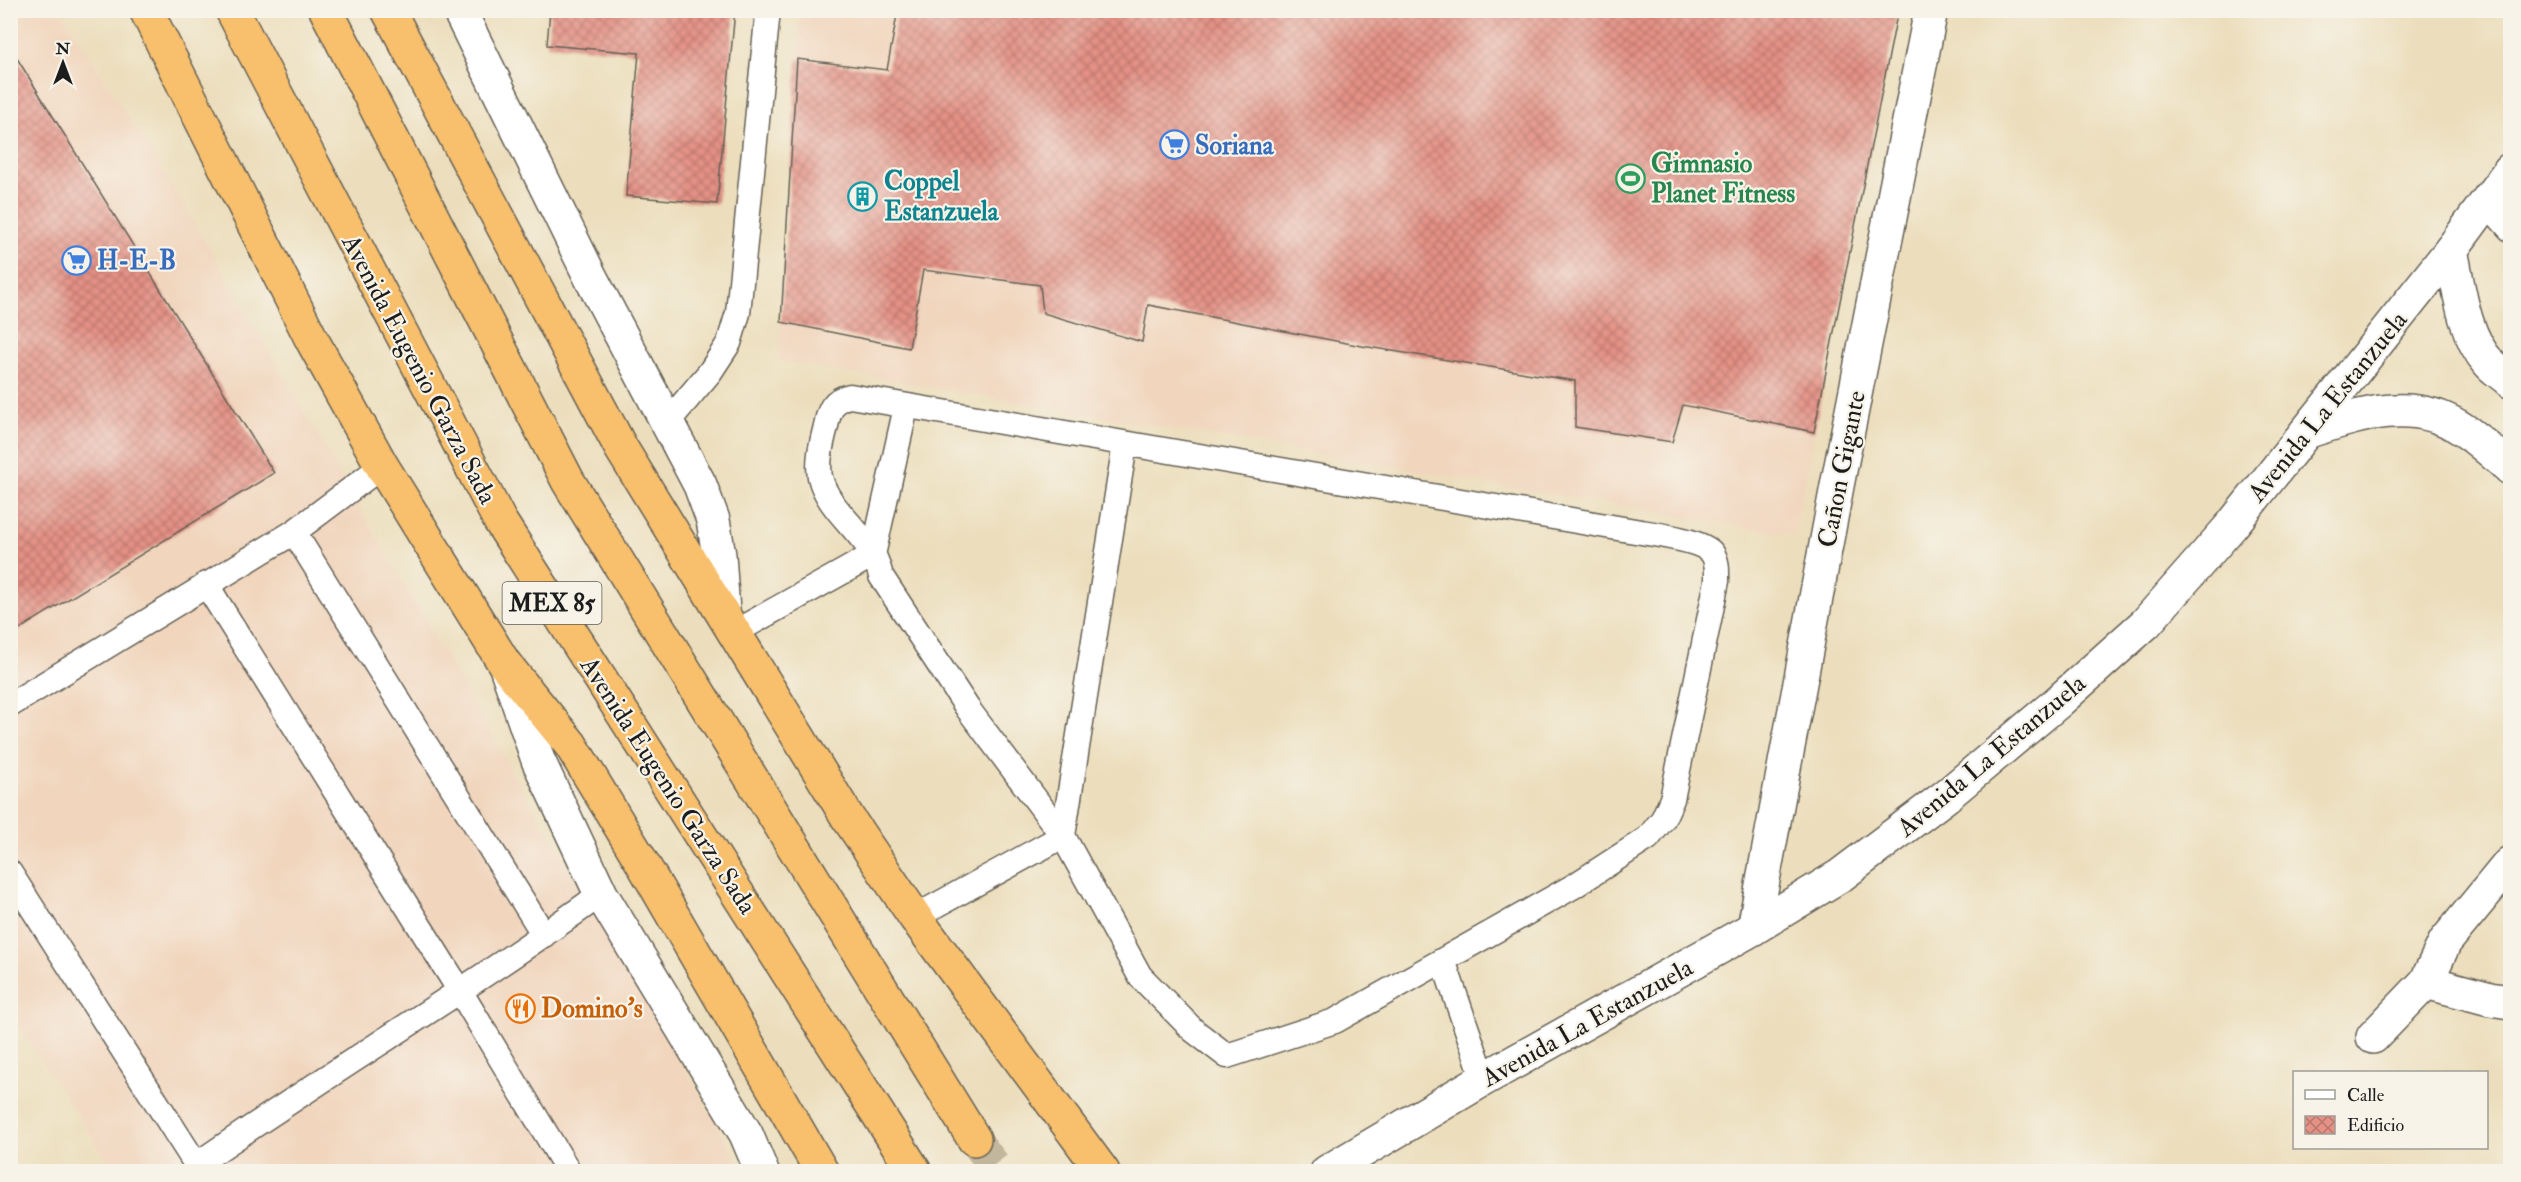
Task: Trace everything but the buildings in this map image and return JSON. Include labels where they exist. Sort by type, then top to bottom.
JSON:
[{"type":"highway","points":[[146,10],[312,340],[382,466],[504,663],[571,744],[822,1172]]},
{"type":"highway","name":"Avenida Eugenio Garza Sada","points":[[232,10],[500,521],[915,1172]]},
{"type":"highway","name":"MEX 85","points":[[326,10],[568,481],[974,1138]]},
{"type":"highway","points":[[388,10],[621,448],[848,818],[1084,1157],[1103,1172]]},
{"type":"street","points":[[459,10],[591,278],[700,485],[713,520],[729,622]]},
{"type":"street","name":"Cañon Gigante","points":[[1754,928],[1837,486],[1931,10]]},
{"type":"street","name":"Avenida La Estanzuela","points":[[1327,1172],[1484,1079],[1754,928],[1850,868],[1946,796],[2058,702],[2146,622],[2232,525],[2451,250],[2511,170]]},
{"type":"street","points":[[2451,250],[2465,313],[2476,344],[2490,363],[2511,381]]},
{"type":"street","points":[[2306,432],[2366,413],[2401,410],[2428,413],[2459,427],[2511,468]]},
{"type":"street","points":[[504,663],[538,760],[601,894],[746,1134],[762,1172]]},
{"type":"street","points":[[2373,1037],[2426,982],[2445,942],[2511,863]]},
{"type":"street","points":[[2426,982],[2490,999],[2511,1002]]},
{"type":"lane","points":[[668,423],[710,372],[729,343],[738,314],[768,10]]},
{"type":"lane","points":[[2486,202],[2511,229]]},
{"type":"lane","points":[[850,396],[1125,444],[1635,531],[1700,545],[1712,553],[1717,565],[1717,581],[1672,799],[1663,819],[1648,838],[1593,874],[1335,1021],[1227,1056],[1193,1030],[1140,976],[1063,836],[968,709],[881,576],[873,555],[831,500],[820,478],[819,459],[828,415],[833,404],[840,398],[850,396]]},
{"type":"lane","points":[[873,555],[906,407]]},
{"type":"lane","points":[[1063,836],[1125,444]]},
{"type":"lane","points":[[10,705],[294,532],[382,466]]},
{"type":"lane","points":[[294,532],[544,935]]},
{"type":"lane","points":[[729,622],[873,555]]},
{"type":"lane","points":[[206,584],[460,991],[569,1172]]},
{"type":"lane","points":[[915,917],[1063,836]]},
{"type":"lane","points":[[10,873],[199,1168],[288,1101],[460,991],[601,894]]},
{"type":"lane","points":[[1443,960],[1484,1079]]},
{"type":"shaded area","points":[[60,10],[181,199],[744,1171],[114,1171],[11,1014],[11,11]]},
{"type":"shaded area","points":[[800,11],[1898,11],[1794,536],[778,361]]},
{"type":"tunnel","points":[[974,1139],[999,1172]]},
{"type":"place","name":"Soriana","points":[[1174,145]]},
{"type":"place","name":"Gimnasio Planet Fitness","points":[[1630,178]]},
{"type":"place","name":"Coppel Estanzuela","points":[[863,196]]},
{"type":"place","name":"H-E-B","points":[[76,260]]},
{"type":"place","name":"Domino's","points":[[520,1008]]}]
